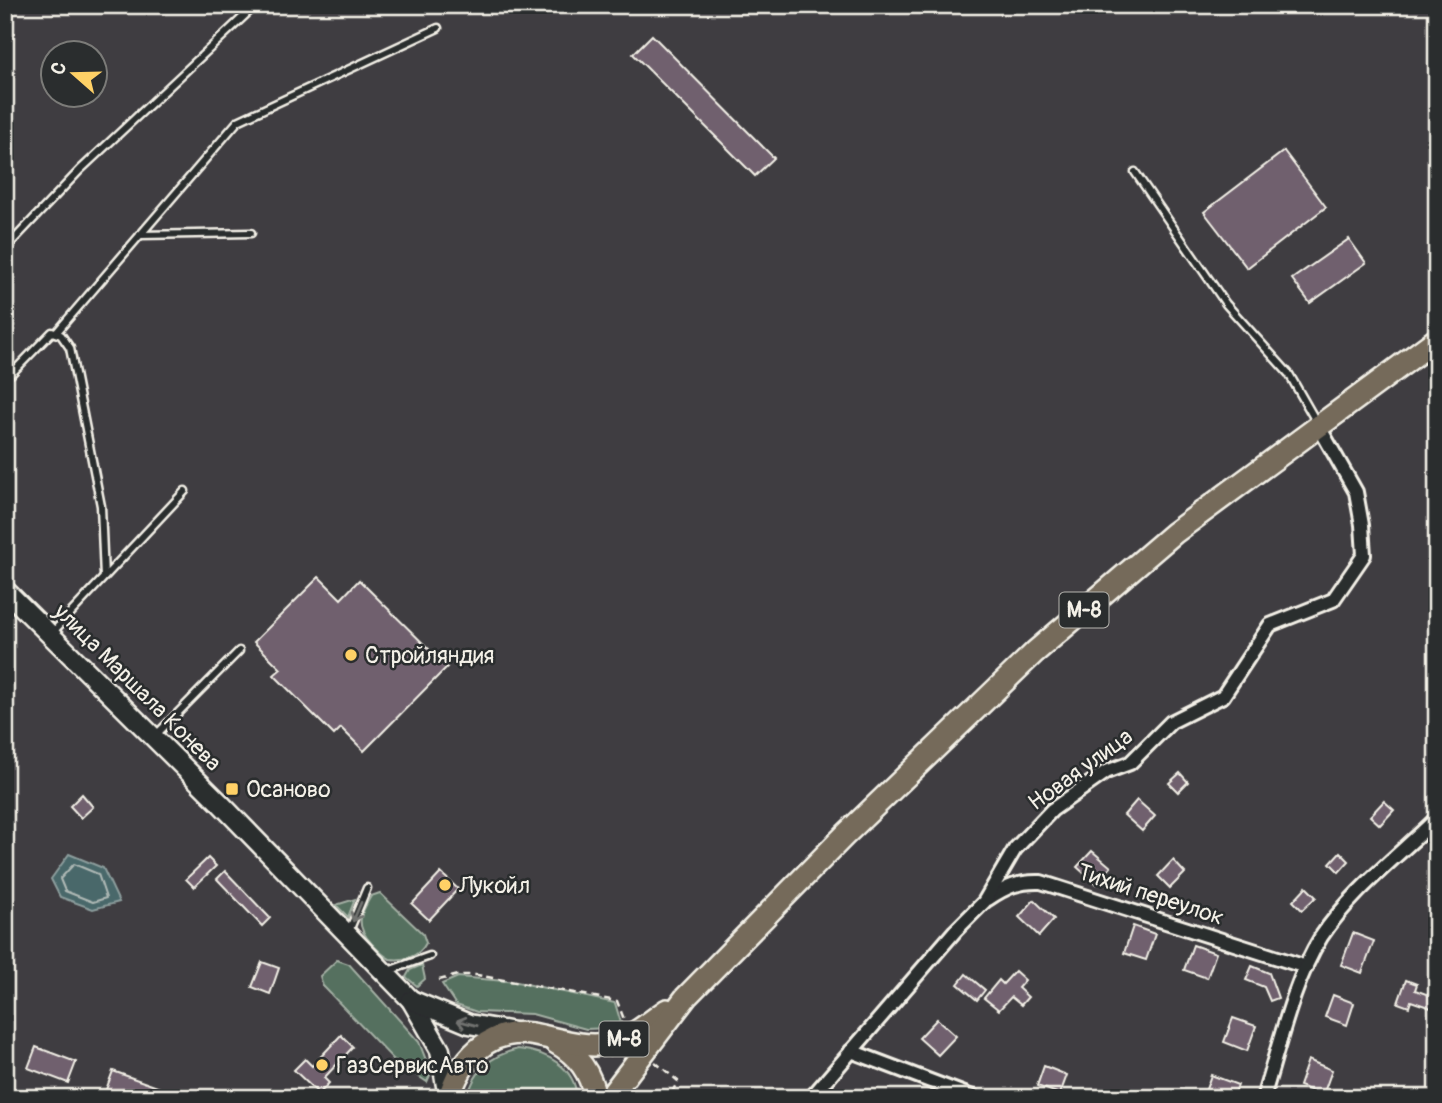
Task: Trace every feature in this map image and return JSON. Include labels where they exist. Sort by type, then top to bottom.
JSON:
[{"type":"main road","name":"М-8","points":[[609,1098],[686,997],[844,836],[1035,652],[1174,533],[1437,339]]},
{"type":"main road","name":"улица Маршала Конева","points":[[5,590],[411,1000]]},
{"type":"main road","name":"М-8","points":[[449,1098],[459,1071],[471,1054],[502,1036],[527,1034],[592,1045],[615,1043],[686,997]]},
{"type":"main road","points":[[411,1000],[469,1024],[527,1034]]},
{"type":"main road","points":[[411,1000],[440,1050],[449,1098]]},
{"type":"main road","name":"М-8","points":[[550,1040],[582,1063],[595,1098]]},
{"type":"street","name":"Новая улица","points":[[811,1098],[954,931],[984,902],[1015,849],[1052,810],[1106,772],[1130,763],[1171,722],[1223,696],[1270,625],[1333,600],[1364,555],[1362,525],[1356,492],[1318,425]]},
{"type":"street","points":[[1263,1098],[1306,967],[1321,938],[1340,912],[1437,818]]},
{"type":"street","name":"Тихий переулок","points":[[984,902],[1006,887],[1026,881],[1041,882],[1306,967]]},
{"type":"street","points":[[851,1052],[975,1098]]},
{"type":"lane","points":[[5,249],[80,170],[256,5]]},
{"type":"lane","points":[[11,374],[52,332],[56,333],[238,121],[438,28]]},
{"type":"lane","points":[[1135,172],[1226,304],[1289,374],[1318,425]]},
{"type":"lane","points":[[140,235],[251,233]]},
{"type":"lane","points":[[56,333],[70,348],[101,506],[104,578]]},
{"type":"lane","points":[[5,380],[23,362]]},
{"type":"lane","points":[[51,635],[185,491]]},
{"type":"lane","points":[[153,738],[239,651]]},
{"type":"lane","points":[[347,936],[367,888]]},
{"type":"lane","points":[[383,973],[430,956]]},
{"type":"path","points":[[439,980],[458,975],[477,975],[617,1001],[628,1028]]},
{"type":"path","points":[[648,1056],[678,1081],[669,1098]]},
{"type":"green space","points":[[380,893],[423,934],[426,943],[415,955],[406,959],[390,959],[376,948],[363,932],[361,921],[364,909],[371,896]]},
{"type":"green space","points":[[355,899],[348,917],[336,905]]},
{"type":"green space","points":[[337,960],[349,964],[419,1042],[431,1073],[427,1082],[393,1059],[323,986],[320,976]]},
{"type":"green space","points":[[422,965],[425,979],[417,986],[406,977],[410,970]]},
{"type":"green space","points":[[458,977],[517,982],[615,1003],[621,1023],[608,1028],[586,1029],[532,1014],[477,1012],[456,1005],[442,984]]},
{"type":"green space","points":[[518,1049],[539,1053],[565,1069],[571,1077],[577,1098],[467,1098],[474,1079],[485,1065]]},
{"type":"water","points":[[69,854],[103,868],[119,902],[93,909],[60,897],[51,879]]},
{"type":"building","points":[[652,35],[774,158],[755,176],[633,54]]},
{"type":"building","points":[[1284,151],[1326,207],[1247,268],[1204,212]]},
{"type":"building","points":[[1349,239],[1366,263],[1310,303],[1292,279]]},
{"type":"building","name":"Стройляндия","points":[[319,577],[341,599],[359,580],[447,667],[364,751],[341,728],[334,735],[274,675],[281,669],[254,642]]},
{"type":"building","points":[[1180,773],[1188,782],[1178,792],[1169,783]]},
{"type":"building","points":[[82,794],[93,807],[81,818],[70,806]]},
{"type":"building","points":[[1137,800],[1155,816],[1142,831],[1124,815]]},
{"type":"building","points":[[1384,801],[1394,810],[1380,825],[1370,816]]},
{"type":"building","points":[[1092,851],[1111,867],[1096,884],[1077,867]]},
{"type":"building","points":[[1340,852],[1349,861],[1339,872],[1330,863]]},
{"type":"building","points":[[208,858],[216,866],[194,887],[186,879]]},
{"type":"building","points":[[1173,860],[1185,873],[1170,888],[1158,876]]},
{"type":"building","points":[[225,871],[270,918],[262,926],[217,879]]},
{"type":"building","points":[[441,873],[458,889],[429,920],[412,904]]},
{"type":"building","points":[[1306,887],[1316,897],[1302,910],[1293,901]]},
{"type":"building","points":[[1034,900],[1054,919],[1039,936],[1019,917]]},
{"type":"building","points":[[1133,926],[1155,934],[1146,960],[1124,953]]},
{"type":"building","points":[[1353,933],[1374,941],[1362,973],[1341,965]]},
{"type":"building","points":[[1193,945],[1216,953],[1207,978],[1184,970]]},
{"type":"building","points":[[262,962],[279,968],[270,994],[252,987]]},
{"type":"building","points":[[1252,966],[1269,973],[1278,998],[1270,1001],[1264,987],[1246,980]]},
{"type":"building","points":[[1015,971],[1025,980],[1018,988],[1028,997],[1021,1005],[1011,997],[999,1010],[984,998],[999,980],[1003,984]]},
{"type":"building","points":[[966,974],[985,990],[977,1000],[958,984]]},
{"type":"building","points":[[1406,980],[1417,984],[1415,990],[1437,998],[1437,1010],[1411,1001],[1409,1007],[1398,1003]]},
{"type":"building","points":[[1333,995],[1354,1003],[1347,1025],[1325,1017]]},
{"type":"building","points":[[1233,1018],[1256,1026],[1247,1051],[1224,1042]]},
{"type":"building","points":[[937,1019],[956,1036],[938,1055],[919,1038]]},
{"type":"building","points":[[341,1035],[353,1047],[324,1078],[329,1083],[319,1094],[294,1070],[305,1059],[312,1066]]},
{"type":"building","points":[[36,1047],[76,1062],[68,1083],[28,1068]]},
{"type":"building","points":[[1308,1060],[1332,1070],[1323,1095],[1299,1086]]},
{"type":"building","points":[[1044,1066],[1067,1075],[1060,1094],[1037,1086]]},
{"type":"building","points":[[113,1071],[166,1090],[163,1098],[104,1095]]},
{"type":"building","points":[[1211,1075],[1238,1085],[1233,1098],[1203,1098]]},
{"type":"place","name":"Стройляндия","points":[[351,655]]},
{"type":"place","name":"Осаново","points":[[232,789]]},
{"type":"place","name":"Лукойл","points":[[445,885]]},
{"type":"place","name":"ГазСервисАвто","points":[[322,1065]]}]
